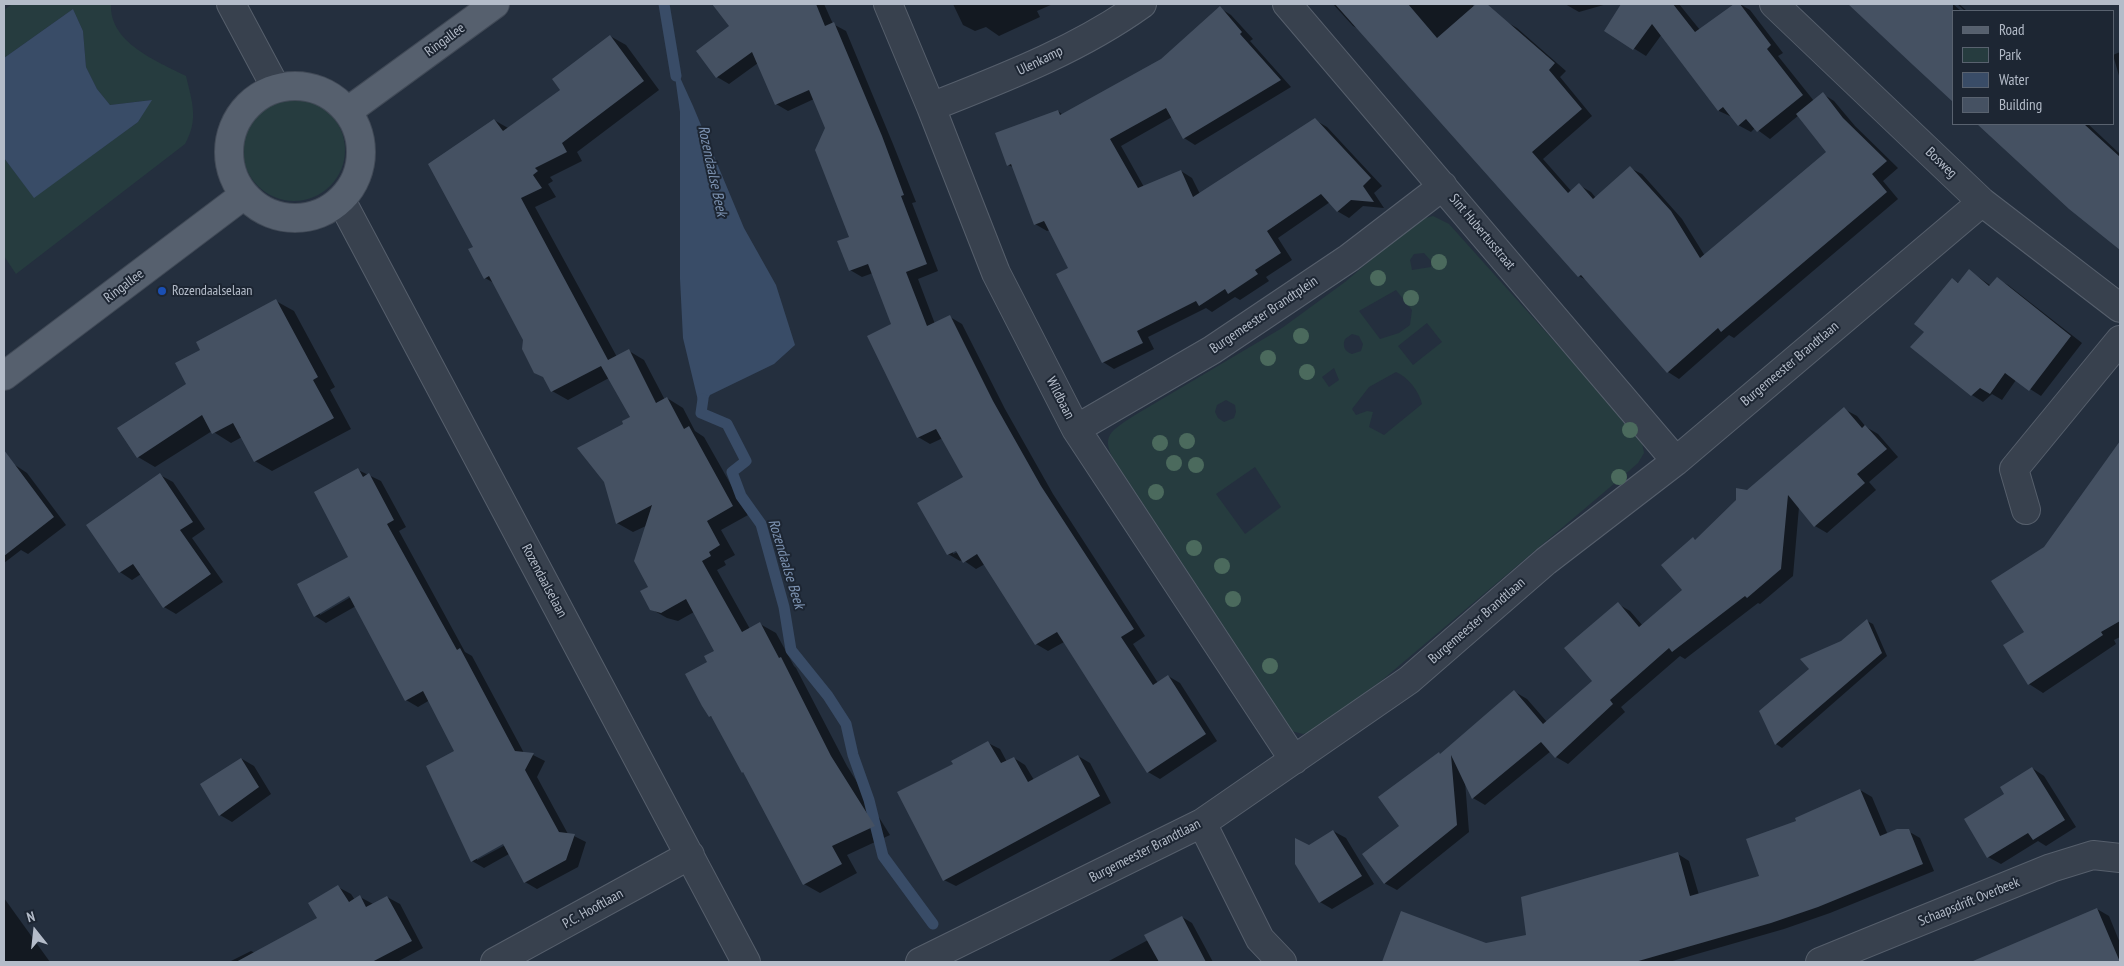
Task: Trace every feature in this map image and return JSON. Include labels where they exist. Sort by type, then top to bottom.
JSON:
[{"type":"main road","name":"Ringallee","points":[[348,111],[495,4]]},
{"type":"main road","points":[[296,85],[316,88],[333,97],[348,111],[356,124],[361,140],[362,157],[359,173],[352,188],[341,200],[323,212],[295,218],[281,217],[260,209],[244,195],[231,172],[228,146],[236,120],[252,100],[276,88],[296,85]]},
{"type":"main road","name":"Ringallee","points":[[4,376],[244,195]]},
{"type":"street","points":[[231,4],[276,88]]},
{"type":"street","name":"Wildbaan","points":[[888,4],[931,106],[996,273],[1076,428],[1294,760]]},
{"type":"street","name":"Ulenkamp","points":[[931,106],[1026,69],[1114,24],[1142,4]]},
{"type":"street","name":"Sint Hubertusstraat","points":[[1286,4],[1676,460]]},
{"type":"street","name":"Bosweg","points":[[1774,4],[1982,202],[2120,308]]},
{"type":"street","name":"Burgemeester Brandtplein","points":[[1076,428],[1212,350],[1349,258],[1443,186]]},
{"type":"street","name":"Rozendaalselaan","points":[[341,200],[746,962]]},
{"type":"street","name":"Burgemeester Brandtlaan","points":[[920,962],[1202,823],[1409,680],[1546,561],[1676,460],[1982,202]]},
{"type":"street","points":[[2026,510],[2014,470],[2120,340]]},
{"type":"street","points":[[1202,823],[1260,939],[1282,962]]},
{"type":"street","name":"P.C. Hooftlaan","points":[[495,962],[690,855]]},
{"type":"street","name":"Schaapsdrift Overbeek","points":[[1820,962],[2052,868],[2093,855],[2120,858]]},
{"type":"green space","points":[[12,4],[111,4],[112,18],[126,40],[149,57],[186,76],[193,110],[192,126],[185,144],[16,274],[4,256],[4,158],[34,197],[138,122],[151,100],[110,105],[97,89],[86,67],[83,31],[73,9],[4,58],[4,10]]},
{"type":"green space","points":[[294,99],[313,103],[330,114],[341,131],[345,150],[341,169],[330,186],[313,197],[294,201],[275,197],[258,186],[247,169],[243,150],[247,131],[258,114],[275,103]]},
{"type":"green space","points":[[1433,216],[1449,224],[1641,438],[1644,453],[1638,463],[1622,477],[1381,681],[1311,732],[1303,734],[1291,731],[1120,471],[1110,451],[1109,438],[1117,427],[1135,415],[1282,328],[1345,282],[1413,224]],"holes":[[[1424,253],[1431,261],[1431,267],[1412,270],[1410,260],[1414,254]],[[1396,290],[1412,310],[1410,325],[1399,333],[1380,339],[1359,311]],[[1427,323],[1442,342],[1413,365],[1398,346]],[[1352,334],[1359,336],[1363,344],[1361,351],[1352,354],[1348,352],[1344,344],[1345,339]],[[1334,368],[1339,380],[1329,387],[1322,377]],[[1396,372],[1405,377],[1412,385],[1422,404],[1384,435],[1369,427],[1373,412],[1367,411],[1356,415],[1352,409],[1369,387]],[[1226,400],[1235,405],[1236,412],[1234,418],[1224,422],[1218,418],[1215,412],[1217,405]],[[1255,467],[1281,507],[1245,534],[1216,494]]]},
{"type":"water","points":[[73,9],[83,31],[86,67],[97,89],[110,105],[152,100],[138,122],[34,198],[4,158],[4,58]]},
{"type":"water","points":[[673,62],[744,228],[776,285],[795,345],[774,364],[710,395],[701,413],[683,338],[680,279],[680,112]]},
{"type":"building","points":[[712,4],[816,4],[825,26],[834,22],[882,136],[904,195],[901,196],[927,264],[906,272],[927,326],[950,315],[993,401],[1041,486],[1134,629],[1121,637],[1153,685],[1168,675],[1206,734],[1147,773],[1057,632],[1035,645],[977,554],[963,563],[956,551],[947,555],[917,503],[963,477],[936,429],[917,438],[867,336],[891,324],[868,264],[849,271],[837,241],[849,237],[815,150],[825,128],[809,90],[775,105],[752,52],[716,78],[696,51],[729,26]]},
{"type":"building","points":[[1335,4],[1408,4],[1437,38],[1476,4],[1487,4],[1555,63],[1549,70],[1582,109],[1532,152],[1568,193],[1579,183],[1593,199],[1630,166],[1671,211],[1700,258],[1826,152],[1796,114],[1823,92],[1843,118],[1887,161],[1872,174],[1887,192],[1721,332],[1718,328],[1667,373],[1581,275],[1578,277]]},
{"type":"building","points":[[1621,4],[1673,4],[1695,32],[1734,4],[1740,4],[1771,45],[1767,49],[1803,95],[1757,132],[1746,119],[1738,126],[1723,107],[1718,111],[1652,24],[1633,50],[1604,31]]},
{"type":"building","points":[[1848,4],[1953,4],[1952,101]]},
{"type":"building","points":[[1220,6],[1242,32],[1240,34],[1281,80],[1183,139],[1166,108],[1110,139],[1138,188],[1181,170],[1193,197],[1315,118],[1371,178],[1363,186],[1374,202],[1351,200],[1337,212],[1321,194],[1267,231],[1281,253],[1255,270],[1258,274],[1228,294],[1225,289],[1199,306],[1196,301],[1137,331],[1143,343],[1102,363],[1056,274],[1068,268],[1044,221],[1034,225],[1011,164],[1007,166],[995,133],[1058,110],[1060,115],[1161,59]]},
{"type":"building","points":[[610,35],[644,81],[562,143],[567,152],[535,168],[538,171],[533,175],[542,188],[521,198],[608,360],[629,349],[656,403],[667,397],[684,429],[689,426],[733,506],[707,521],[720,545],[709,552],[711,556],[702,561],[742,632],[760,622],[779,658],[781,657],[831,756],[875,826],[832,846],[842,864],[803,885],[743,772],[711,716],[709,717],[702,706],[685,674],[707,662],[704,656],[714,651],[686,599],[661,613],[650,610],[640,591],[648,587],[634,561],[652,505],[616,524],[604,482],[577,448],[623,424],[622,421],[630,417],[601,366],[551,392],[543,377],[534,373],[522,349],[523,340],[489,276],[484,279],[468,249],[473,247],[428,164],[494,119],[503,131],[560,90],[552,79]]},
{"type":"building","points":[[1978,125],[2085,125],[2120,157],[2120,250],[2069,209]]},
{"type":"building","points":[[1969,269],[1989,286],[1997,277],[2071,336],[2029,391],[2005,373],[1990,394],[1980,388],[1971,396],[1910,347],[1924,332],[1914,324],[1952,278],[1958,283]]},
{"type":"building","points":[[276,299],[318,377],[313,380],[334,418],[254,462],[233,423],[212,434],[202,415],[137,458],[117,428],[186,384],[175,363],[200,350],[196,342]]},
{"type":"building","points":[[1844,407],[1862,428],[1865,425],[1887,449],[1857,474],[1865,483],[1814,527],[1788,495],[1781,569],[1747,598],[1745,596],[1672,652],[1669,648],[1610,700],[1613,704],[1555,758],[1541,742],[1472,799],[1451,755],[1457,825],[1384,884],[1362,854],[1399,826],[1378,797],[1439,752],[1440,754],[1514,690],[1543,724],[1592,681],[1564,648],[1618,602],[1639,627],[1682,590],[1661,565],[1693,537],[1695,540],[1736,500],[1736,488],[1747,490]]},
{"type":"building","points":[[2120,441],[2120,621],[2101,632],[2103,635],[2028,685],[2003,645],[2024,632],[1991,581],[2044,547]]},
{"type":"building","points":[[4,450],[54,517],[4,556]]},
{"type":"building","points":[[358,468],[363,477],[369,473],[394,520],[387,524],[457,650],[460,648],[515,751],[534,753],[525,770],[559,832],[575,834],[566,860],[524,883],[503,844],[471,862],[426,766],[454,751],[423,691],[405,701],[349,596],[314,617],[297,584],[348,557],[314,492]]},
{"type":"building","points":[[160,473],[193,522],[180,530],[211,574],[163,608],[133,564],[119,573],[86,525]]},
{"type":"building","points":[[1867,619],[1882,653],[1775,745],[1759,711],[1809,669],[1800,659],[1841,641]]},
{"type":"building","points":[[988,741],[1001,763],[1014,757],[1028,782],[1078,755],[1100,796],[943,881],[897,792],[953,764],[951,761]]},
{"type":"building","points":[[241,758],[259,787],[219,816],[200,784]]},
{"type":"building","points":[[2032,767],[2065,820],[2033,840],[2028,833],[1987,858],[1964,819],[2004,794],[2000,787]]},
{"type":"building","points":[[1860,789],[1880,836],[1897,829],[1909,829],[1923,864],[1818,907],[1771,923],[1635,962],[1382,962],[1401,911],[1486,943],[1526,935],[1521,897],[1678,852],[1690,896],[1759,876],[1746,839],[1796,821],[1795,818]]},
{"type":"building","points":[[1333,830],[1362,876],[1319,903],[1295,864],[1295,838],[1309,845]]},
{"type":"building","points":[[338,885],[349,902],[360,895],[366,907],[387,896],[412,941],[372,962],[236,962],[317,918],[308,903]]},
{"type":"building","points":[[2097,908],[2120,962],[1973,962],[1973,961]]},
{"type":"building","points":[[1182,916],[1206,962],[1159,962],[1144,935]]},
{"type":"waterway","name":"Rozendaalse Beek","points":[[664,4],[676,76]]},
{"type":"waterway","name":"Rozendaalse Beek","points":[[703,399],[701,413],[727,424],[746,461],[732,472],[741,496],[761,524],[784,607],[791,650],[828,696],[846,724],[853,755],[869,800],[883,856],[933,924]]},
{"type":"place","name":"Rozendaalselaan","points":[[162,291]]}]
